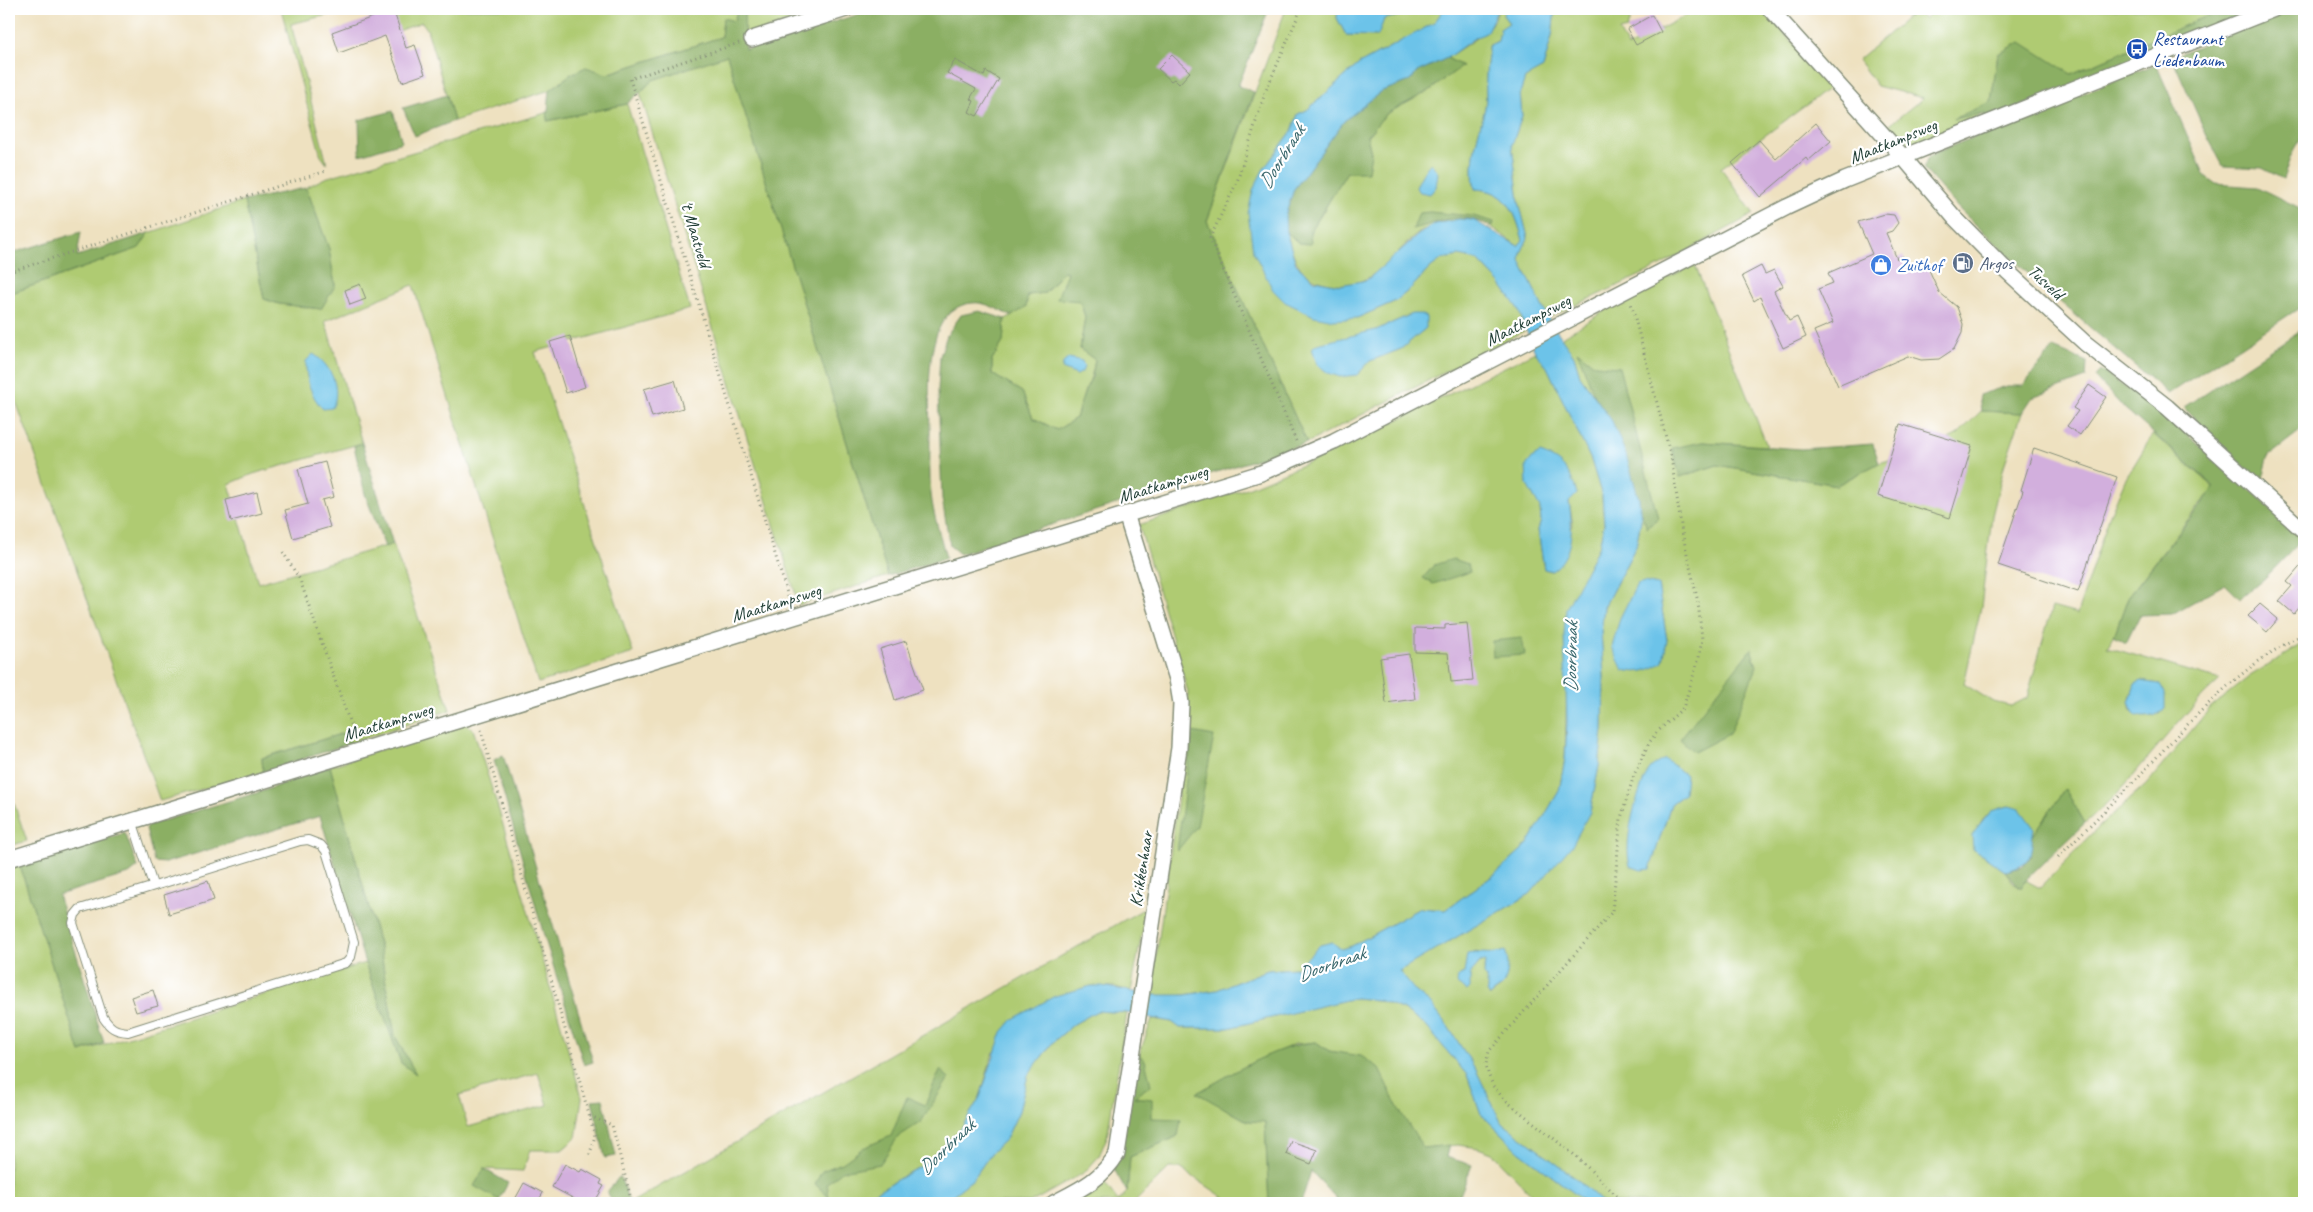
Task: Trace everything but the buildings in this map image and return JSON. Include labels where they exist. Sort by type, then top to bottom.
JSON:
[{"type":"street","points":[[752,39],[846,9]]},
{"type":"street","name":"Tusveld","points":[[1770,9],[1903,157],[1954,217],[2015,279],[2085,343],[2167,407],[2304,531]]},
{"type":"street","name":"Maatkampsweg","points":[[9,859],[1261,473],[1334,441],[1796,203],[1845,180],[2274,9]]},
{"type":"street","name":"Krikkenhaar","points":[[1054,1203],[1097,1180],[1109,1167],[1117,1154],[1142,980],[1179,748],[1181,703],[1177,679],[1126,514]]},
{"type":"lane","points":[[132,820],[153,885]]},
{"type":"lane","points":[[300,841],[315,842],[326,851],[354,942],[354,949],[351,957],[338,966],[128,1032],[117,1031],[109,1026],[102,1017],[73,923],[75,915],[87,905],[153,885],[300,841]]},
{"type":"path","points":[[1301,9],[1265,93],[1237,182],[1210,238],[1302,456]]},
{"type":"path","name":"'t Maatveld","points":[[752,39],[630,79],[794,617]]},
{"type":"path","points":[[9,272],[326,172]]},
{"type":"path","points":[[1624,1203],[1577,1157],[1505,1100],[1493,1086],[1486,1064],[1490,1052],[1612,912],[1621,818],[1634,774],[1649,743],[1657,732],[1683,708],[1699,658],[1701,620],[1682,532],[1671,457],[1628,290]]},
{"type":"path","points":[[283,552],[300,580],[359,751]]},
{"type":"path","points":[[2058,857],[2138,777],[2206,704],[2279,646],[2304,634]]},
{"type":"path","points":[[477,714],[595,1136],[589,1157]]},
{"type":"path","points":[[589,1116],[612,1125],[632,1203]]},
{"type":"green space","points":[[281,9],[351,9],[291,24],[327,164],[321,156]]},
{"type":"green space","points":[[392,9],[738,9],[734,21],[723,19],[721,37],[607,74],[594,72],[571,74],[550,90],[454,121],[427,29],[422,22],[396,32]]},
{"type":"green space","points":[[738,9],[744,9],[745,49],[876,9],[1269,9],[1238,86],[1254,92],[1207,221],[1307,443],[960,554],[950,546],[942,499],[938,390],[940,356],[947,335],[961,315],[979,311],[1005,319],[1003,342],[992,360],[992,374],[1022,392],[1033,418],[1057,430],[1076,418],[1085,390],[1092,377],[1095,360],[1080,349],[1085,317],[1080,301],[1057,299],[1067,272],[1063,271],[1045,293],[1028,295],[1026,307],[1012,316],[987,305],[972,303],[955,309],[944,320],[936,337],[932,356],[929,398],[931,494],[933,510],[946,558],[888,576],[727,55],[653,80],[627,104],[547,121],[550,90],[571,74],[586,67],[607,74],[721,37],[723,18],[734,21]]},
{"type":"green space","points":[[744,9],[830,9],[743,37]]},
{"type":"green space","points":[[1286,9],[1338,9],[1337,18],[1346,35],[1377,36],[1384,19],[1399,16],[1404,9],[1444,9],[1434,23],[1359,64],[1307,110],[1298,114],[1292,131],[1263,170],[1253,251],[1357,318],[1396,301],[1442,259],[1459,256],[1478,260],[1500,283],[1518,309],[1526,330],[1307,443],[1207,221]],"holes":[[[1412,314],[1426,328],[1401,349],[1370,361],[1354,336],[1376,330]]]},
{"type":"green space","points":[[1498,9],[1505,9],[1503,15],[1509,23],[1498,41],[1488,46],[1486,104],[1475,148],[1473,178],[1475,189],[1495,193],[1508,204],[1517,220],[1523,240],[1518,246],[1484,223],[1472,220],[1452,220],[1434,224],[1420,232],[1374,274],[1361,281],[1347,284],[1329,283],[1318,280],[1303,271],[1298,265],[1286,232],[1299,243],[1310,232],[1347,171],[1371,153],[1367,136],[1386,114],[1429,91],[1462,66],[1447,58],[1485,31],[1496,17]]},
{"type":"green space","points":[[1555,9],[1633,9],[1627,29],[1619,31],[1628,47],[1697,9],[1762,9],[1832,86],[1721,168],[1754,214],[1656,268],[1548,318],[1520,261],[1521,253],[1528,238],[1519,202],[1512,145],[1522,116],[1520,93],[1525,77],[1543,68],[1552,36]]},
{"type":"green space","points":[[1933,9],[2224,9],[2071,74],[2020,43],[1998,54],[1991,102],[1956,118],[1985,113],[1934,140],[1912,147],[1889,125],[1923,98],[1877,86],[1858,60],[1915,11],[1925,19]]},
{"type":"green space","points":[[2224,9],[2255,9],[1981,123],[1985,113],[1953,119],[1991,102],[1998,54],[2021,42],[2071,74]]},
{"type":"green space","points":[[2289,9],[2301,9],[2304,14],[2304,138],[2293,150],[2283,179],[2262,168],[2223,166],[2207,136],[2172,57]]},
{"type":"green space","points":[[727,55],[888,576],[799,605],[640,93],[652,80]]},
{"type":"green space","points":[[1447,58],[1462,66],[1429,91],[1386,114],[1367,136],[1371,153],[1368,172],[1347,172],[1310,232],[1311,244],[1299,243],[1286,232],[1285,216],[1294,189],[1344,121],[1382,91],[1410,81],[1417,72]]},
{"type":"green space","points":[[2156,64],[2205,176],[2216,184],[2257,187],[2304,210],[2304,305],[2168,394],[2045,289],[1959,209],[1923,168],[1928,157],[1937,152]]},
{"type":"green space","points":[[447,95],[454,121],[415,136],[403,108]]},
{"type":"green space","points":[[627,104],[690,309],[535,352],[633,653],[538,683],[413,285],[325,321],[362,443],[253,474],[229,484],[258,583],[393,544],[450,710],[351,743],[344,733],[262,758],[263,772],[160,801],[9,382],[9,294],[139,248],[149,233],[244,201],[264,299],[279,304],[321,309],[335,285],[329,249],[305,188],[325,178],[549,112],[548,121]]},
{"type":"green space","points":[[393,111],[402,142],[360,155],[359,120]]},
{"type":"green space","points":[[305,188],[329,249],[335,286],[321,309],[279,304],[264,299],[244,201]]},
{"type":"green space","points":[[1430,212],[1473,216],[1494,222],[1493,227],[1470,219],[1453,218],[1413,229],[1419,213]]},
{"type":"green space","points":[[81,232],[77,256],[149,233],[139,248],[9,294],[9,254]]},
{"type":"green space","points":[[1695,265],[1767,446],[1703,442],[1680,477],[1717,465],[1837,485],[1879,463],[1935,447],[1958,434],[1981,411],[2022,413],[2004,466],[1992,516],[1981,607],[1964,684],[1993,702],[2011,706],[2027,698],[2052,607],[2077,614],[2109,517],[2125,480],[2153,434],[2215,488],[2200,504],[2128,597],[2114,636],[2107,647],[2220,680],[2181,719],[2121,789],[2085,823],[2065,789],[2032,837],[2034,828],[2009,806],[1992,812],[1983,820],[1977,832],[1973,849],[2005,871],[2013,882],[2021,887],[2025,880],[2040,888],[2100,826],[2146,785],[2211,707],[2250,676],[2304,643],[2304,1203],[1603,1203],[1578,1180],[1501,1122],[1476,1070],[1449,1028],[1430,1003],[1416,992],[1398,971],[1530,894],[1590,812],[1599,766],[1603,730],[1604,677],[1601,632],[1604,607],[1636,546],[1641,520],[1639,499],[1612,421],[1580,376],[1574,356],[1561,338],[1632,294]],"holes":[[[1644,582],[1658,585],[1667,640]],[[2141,681],[2160,684],[2131,711],[2130,698]],[[1675,766],[1684,794],[1671,804],[1650,868]],[[1505,951],[1507,975],[1501,988],[1490,996],[1487,991],[1488,983],[1484,969],[1485,961],[1480,962],[1470,974],[1458,976],[1464,973],[1475,952],[1495,955]]]},
{"type":"green space","points":[[1063,271],[1067,272],[1085,317],[1080,349],[1095,360],[1092,375],[1076,418],[1057,430],[1033,418],[1022,392],[992,374],[992,360],[1003,342],[1005,319],[1012,316],[1028,295],[1045,293]]},
{"type":"green space","points":[[2304,328],[2304,428],[2269,455],[2262,482],[2213,439],[2184,407]]},
{"type":"green space","points":[[2053,348],[2087,362],[2086,378],[2032,398],[2022,413],[1981,411],[1979,395],[2007,386],[2023,386]]},
{"type":"green space","points":[[1577,351],[1595,365],[1619,367],[1658,518],[1647,528]]},
{"type":"green space","points":[[1535,352],[1547,367],[1591,460],[1602,496],[1604,524],[1599,546],[1585,573],[1567,681],[1565,759],[1559,791],[1528,844],[1494,875],[1445,910],[1420,908],[1352,946],[1341,949],[1320,945],[1297,968],[1268,970],[1217,990],[1176,996],[1151,995],[1183,761],[1188,692],[1139,525],[1250,487],[1326,455]],"holes":[[[1569,502],[1573,525],[1552,571],[1544,569],[1538,530],[1541,521],[1540,508]]]},
{"type":"green space","points":[[2100,370],[2161,412],[2282,517],[2303,539],[2265,578],[2240,599],[2225,584],[2172,614],[2140,615],[2126,643],[2114,636],[2128,597],[2215,487],[2123,407],[2095,377]]},
{"type":"green space","points":[[1703,442],[1801,449],[1873,444],[1879,463],[1837,485],[1717,465],[1680,477],[1672,448]]},
{"type":"green space","points":[[362,443],[393,544],[385,547],[365,494],[354,446]]},
{"type":"green space","points":[[1453,559],[1468,564],[1470,572],[1433,584],[1423,578],[1434,565]]},
{"type":"green space","points":[[1522,638],[1525,655],[1493,657],[1492,641]]},
{"type":"green space","points":[[1751,649],[1757,666],[1729,734],[1694,752],[1680,739]]},
{"type":"green space","points":[[465,723],[473,729],[499,811],[582,1098],[576,1138],[562,1150],[530,1150],[523,1171],[484,1169],[501,1203],[9,1203],[9,866],[19,863],[80,1052],[365,963],[401,1063],[415,1073],[395,1036],[380,948],[330,766]],"holes":[[[538,1073],[548,1105],[468,1127],[459,1095]]]},
{"type":"green space","points":[[1192,732],[1214,736],[1197,826],[1177,851]]},
{"type":"green space","points":[[344,733],[351,743],[263,772],[262,758]]},
{"type":"green space","points":[[503,755],[593,1062],[584,1065],[545,939],[494,760]]},
{"type":"green space","points":[[330,766],[380,948],[395,1036],[416,1074],[401,1063],[365,963],[320,816],[165,863],[154,862],[146,828],[149,825],[263,791]]},
{"type":"green space","points":[[9,789],[27,841],[9,846]]},
{"type":"green space","points":[[2065,789],[2085,823],[2025,880],[2021,888],[2005,871],[2023,867],[2030,857],[2032,837]]},
{"type":"green space","points":[[125,833],[138,867],[129,874],[58,895],[104,1043],[80,1052],[19,863]]},
{"type":"green space","points":[[1147,907],[1131,991],[1115,987],[1091,986],[993,1053],[980,1097],[962,1127],[923,1165],[856,1203],[630,1203]]},
{"type":"green space","points":[[1354,998],[1378,1000],[1402,1009],[1426,1026],[1467,1075],[1481,1114],[1519,1151],[1587,1203],[1540,1203],[1492,1153],[1478,1148],[1458,1145],[1423,1148],[1361,1057],[1329,1051],[1316,1042],[1295,1044],[1253,1062],[1197,1093],[1265,1122],[1269,1203],[1232,1203],[1180,1168],[1169,1168],[1134,1203],[1069,1203],[1104,1182],[1118,1201],[1127,1192],[1130,1157],[1178,1136],[1152,1118],[1133,1097],[1139,1055],[1152,1019],[1172,1022],[1180,1028],[1228,1028]]},
{"type":"green space","points":[[1097,1011],[1127,1013],[1107,1137],[1099,1156],[1085,1172],[1030,1203],[936,1203],[950,1197],[973,1179],[992,1152],[1006,1139],[1019,1111],[1028,1075],[1053,1042],[1074,1024]]},
{"type":"green space","points":[[1316,1042],[1329,1051],[1361,1056],[1378,1067],[1398,1108],[1423,1148],[1449,1145],[1446,1157],[1472,1165],[1457,1203],[1337,1203],[1336,1198],[1311,1171],[1301,1203],[1269,1203],[1265,1122],[1247,1121],[1197,1093],[1269,1055],[1284,1049]]},
{"type":"green space","points":[[1139,1055],[1145,1060],[1151,1085],[1134,1097],[1152,1099],[1152,1118],[1181,1119],[1178,1136],[1130,1157],[1127,1192],[1114,1169]]},
{"type":"green space","points":[[940,1070],[949,1078],[921,1122],[898,1137],[880,1164],[842,1171],[827,1183],[829,1197],[815,1184],[822,1171],[844,1162],[863,1148],[891,1136],[907,1097],[925,1105]]},
{"type":"green space","points":[[603,1099],[616,1156],[605,1158],[592,1100]]},
{"type":"green space","points":[[484,1169],[508,1183],[499,1200],[474,1186]]},
{"type":"green space","points":[[620,1176],[630,1203],[613,1203],[607,1192]]},
{"type":"water","points":[[1338,9],[1404,9],[1399,16],[1384,19],[1378,36],[1346,35],[1337,18]]},
{"type":"water","name":"Doorbraak","points":[[1444,9],[1498,9],[1486,33],[1473,39],[1447,58],[1417,72],[1410,81],[1382,91],[1344,121],[1294,189],[1285,216],[1286,232],[1296,264],[1314,280],[1340,285],[1367,280],[1418,235],[1435,224],[1459,219],[1473,220],[1518,246],[1523,240],[1517,220],[1508,204],[1495,193],[1475,189],[1473,178],[1477,138],[1486,104],[1488,46],[1498,41],[1500,29],[1509,23],[1503,15],[1505,9],[1555,9],[1552,36],[1543,68],[1525,78],[1520,93],[1522,116],[1512,145],[1519,202],[1528,238],[1521,253],[1520,261],[1548,318],[1574,356],[1580,376],[1612,421],[1626,455],[1639,499],[1641,520],[1636,546],[1604,607],[1601,632],[1604,677],[1603,730],[1599,766],[1590,812],[1573,844],[1530,894],[1399,971],[1416,992],[1430,1003],[1449,1028],[1476,1070],[1501,1122],[1578,1180],[1603,1203],[1587,1203],[1519,1151],[1481,1114],[1467,1075],[1426,1026],[1402,1009],[1378,1000],[1355,998],[1228,1028],[1180,1028],[1172,1022],[1127,1013],[1097,1011],[1074,1024],[1053,1042],[1028,1075],[1019,1111],[1006,1139],[992,1152],[973,1179],[950,1197],[936,1203],[856,1203],[923,1165],[962,1127],[980,1097],[1002,1032],[1013,1019],[1055,996],[1091,986],[1102,986],[1151,995],[1185,995],[1217,990],[1268,970],[1297,968],[1320,945],[1332,942],[1341,949],[1352,946],[1420,908],[1445,910],[1494,875],[1528,844],[1559,791],[1565,759],[1567,722],[1564,635],[1566,609],[1599,546],[1604,524],[1602,496],[1591,460],[1547,367],[1535,352],[1518,309],[1500,283],[1478,260],[1459,256],[1442,259],[1396,301],[1357,318],[1334,320],[1314,316],[1285,302],[1273,290],[1253,251],[1248,213],[1253,190],[1263,170],[1292,131],[1298,114],[1307,110],[1359,64],[1434,23]]},
{"type":"water","points":[[1431,163],[1438,173],[1436,187],[1430,194],[1420,192],[1416,188],[1418,182]]},
{"type":"water","points":[[1412,314],[1420,314],[1426,317],[1426,328],[1401,349],[1370,361],[1357,375],[1340,377],[1328,373],[1317,364],[1312,348],[1317,344],[1376,330]]},
{"type":"water","points":[[313,354],[325,364],[333,378],[336,393],[332,408],[323,409],[315,399],[310,387],[306,361]]},
{"type":"water","points":[[1069,358],[1082,361],[1084,367],[1082,372],[1077,375],[1062,369],[1063,363]]},
{"type":"water","points":[[1540,453],[1560,463],[1572,479],[1577,494],[1569,502],[1571,530],[1568,549],[1559,565],[1552,571],[1544,569],[1538,530],[1541,521],[1540,508],[1527,485],[1526,466],[1533,457]]},
{"type":"water","points":[[1644,582],[1658,585],[1667,640],[1663,662],[1653,668],[1634,672],[1623,670],[1612,647],[1620,618],[1637,584]]},
{"type":"water","points":[[2141,681],[2160,684],[2165,693],[2165,709],[2158,714],[2146,717],[2134,715],[2129,702],[2135,684]]},
{"type":"water","points":[[1665,759],[1686,775],[1684,794],[1671,804],[1650,869],[1641,870],[1630,866],[1628,856],[1628,844],[1635,804],[1649,770]]},
{"type":"water","points":[[2009,806],[2020,809],[2034,828],[2031,852],[2026,862],[2005,871],[1973,849],[1972,835],[1991,811]]},
{"type":"water","points":[[1505,951],[1508,965],[1507,976],[1499,989],[1490,996],[1487,991],[1487,978],[1484,975],[1485,961],[1480,962],[1470,974],[1470,988],[1467,991],[1457,984],[1458,976],[1464,973],[1467,954]]},
{"type":"place","name":"Restaurant Liedenbaum","points":[[2137,49]]},
{"type":"place","name":"Argos","points":[[1963,263]]},
{"type":"place","name":"Zuithof","points":[[1881,265]]}]
